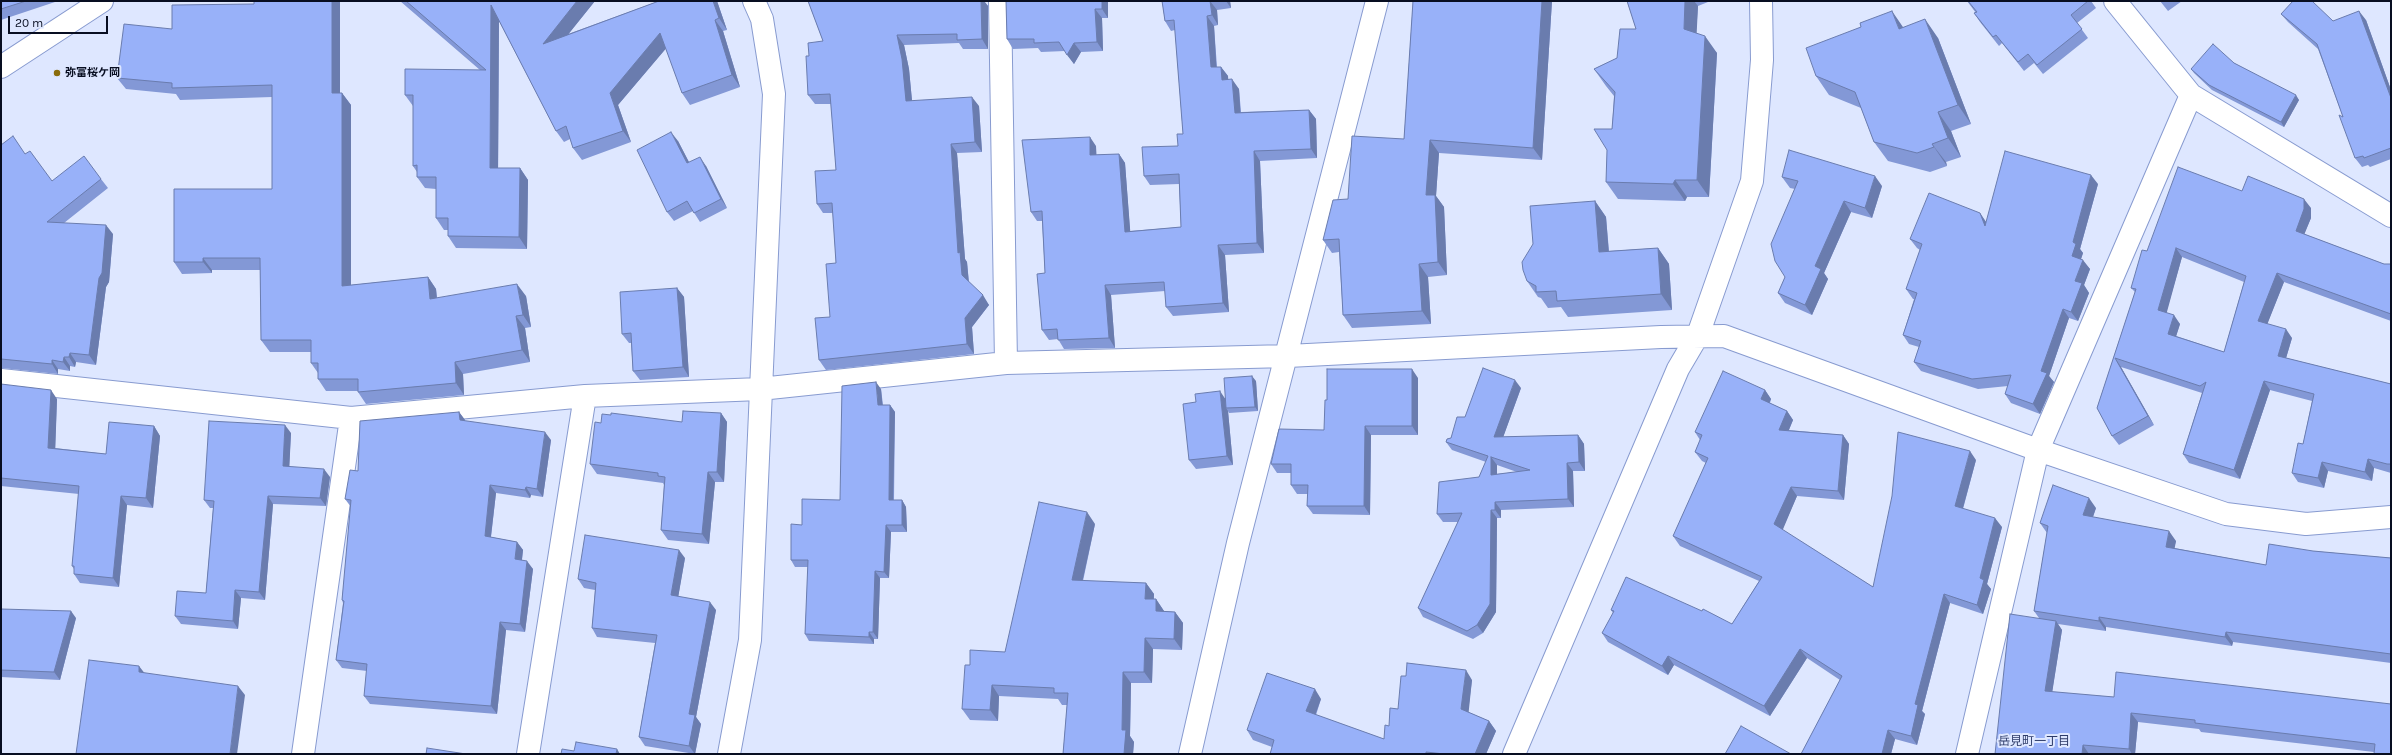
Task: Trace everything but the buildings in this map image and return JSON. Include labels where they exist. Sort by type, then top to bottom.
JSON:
[{"type":"street","points":[[1,67],[102,1]]},
{"type":"street","points":[[729,754],[750,640],[774,94],[762,19],[754,1]]},
{"type":"street","points":[[1000,1],[1006,363]]},
{"type":"street","points":[[1190,754],[1238,543],[1288,356],[1377,1]]},
{"type":"street","points":[[1514,754],[1678,369],[1698,335],[1752,181],[1762,60],[1761,1]]},
{"type":"street","points":[[2115,1],[2191,95],[2391,216]]},
{"type":"street","points":[[1967,754],[2038,450],[2191,95]]},
{"type":"street","points":[[1,380],[351,418],[585,396],[760,389],[1006,363],[1288,356],[1698,335],[1724,336],[2038,450],[2226,514],[2306,524],[2391,517]]},
{"type":"street","points":[[528,754],[585,396]]},
{"type":"street","points":[[303,754],[351,418]]},
{"type":"place","name":"弥富桜ケ岡","points":[[57,73]]},
{"type":"district","name":"岳見町一丁目","points":[[2034,742]]}]
